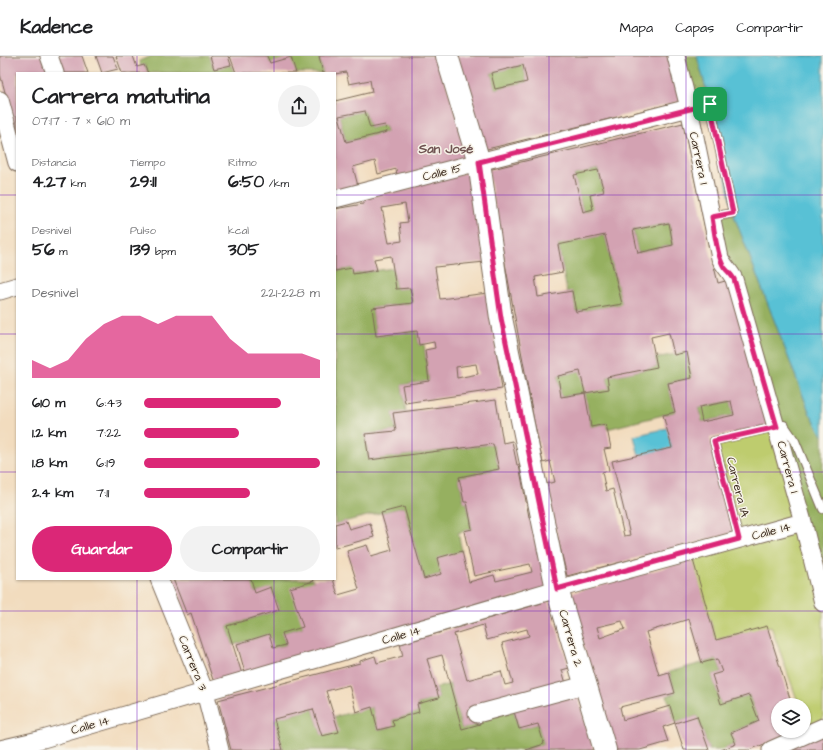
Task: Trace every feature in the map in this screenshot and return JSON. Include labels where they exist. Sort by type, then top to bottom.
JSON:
[{"type":"main road","name":"Carrera 2","points":[[447,56],[479,162],[501,318],[557,589],[605,750]]},
{"type":"street","points":[[49,56],[55,72]]},
{"type":"street","name":"Carrera 1","points":[[676,56],[689,108],[720,258],[724,267],[730,272],[734,279],[777,427],[823,603]]},
{"type":"street","points":[[0,100],[16,159]]},
{"type":"street","name":"Calle 15","points":[[336,199],[689,108]]},
{"type":"street","points":[[0,291],[16,286]]},
{"type":"street","name":"Calle 14","points":[[0,749],[43,739],[557,589],[803,522]]},
{"type":"street","name":"Carrera 3","points":[[159,580],[205,692],[220,750]]},
{"type":"street","points":[[477,714],[585,685]]},
{"type":"street","points":[[771,750],[823,727]]},
{"type":"lane","points":[[777,427],[784,425],[795,441],[823,509]]},
{"type":"lane","name":"Carrera 1A","points":[[739,539],[714,441],[777,427]]},
{"type":"green space","points":[[152,56],[210,56],[214,69],[231,65],[234,72],[148,72],[145,65],[141,66],[139,61]]},
{"type":"green space","points":[[267,56],[319,56],[323,72],[293,72],[270,63]]},
{"type":"green space","points":[[676,56],[697,56],[710,103],[689,108]]},
{"type":"green space","points":[[523,65],[527,82],[495,89],[491,73]]},
{"type":"green space","points":[[365,111],[370,128],[385,125],[387,132],[346,142],[339,116]]},
{"type":"green space","points":[[598,170],[604,192],[593,209],[583,212],[574,175]]},
{"type":"green space","points":[[733,213],[810,414],[823,436],[823,603],[712,217]]},
{"type":"green space","points":[[669,223],[673,245],[638,253],[633,230]]},
{"type":"green space","points":[[605,235],[622,304],[576,312],[572,292],[567,292],[558,244]]},
{"type":"green space","points":[[352,268],[354,274],[393,268],[396,289],[410,288],[413,303],[372,308],[376,336],[417,331],[419,345],[424,344],[429,381],[402,385],[406,412],[393,413],[396,431],[365,434],[369,460],[493,444],[499,469],[459,477],[464,502],[467,502],[472,529],[458,533],[462,551],[441,574],[424,579],[404,507],[336,524],[336,271]]},
{"type":"green space","points":[[687,352],[692,378],[668,383],[675,412],[607,429],[605,424],[591,427],[585,393],[561,397],[558,376],[580,371],[609,389],[607,377],[657,367],[655,358]]},
{"type":"green space","points":[[731,401],[734,415],[702,422],[699,407]]},
{"type":"green space","points":[[777,427],[823,603],[823,727],[811,733],[811,698],[797,698],[771,626],[716,640],[690,553],[739,539],[714,441]]},
{"type":"green space","points":[[250,580],[314,580],[303,627],[282,633],[286,645],[273,648],[269,635],[233,645],[227,626],[279,610],[271,588],[255,593]]},
{"type":"green space","points":[[717,659],[722,672],[712,675],[721,704],[749,695],[759,721],[732,732],[736,744],[721,750],[709,750],[697,716],[675,723],[667,696],[675,693],[669,672]]},
{"type":"green space","points":[[450,684],[462,729],[480,724],[478,718],[513,708],[519,729],[538,724],[544,744],[523,750],[283,750],[274,719],[313,709],[322,736],[334,717],[372,707],[378,730],[393,726],[392,720],[419,712],[417,704],[439,698],[436,688]]},
{"type":"water","points":[[697,56],[823,56],[823,436],[810,414],[733,213],[710,103]]},
{"type":"water","points":[[667,428],[672,448],[639,456],[634,436]]},
{"type":"building","points":[[0,56],[45,56],[51,72],[16,72],[16,131],[0,74]]},
{"type":"building","points":[[55,56],[82,56],[88,72],[61,72]]},
{"type":"building","points":[[96,56],[113,56],[118,69],[102,72]]},
{"type":"building","points":[[116,56],[133,56],[137,67],[144,65],[148,72],[122,72]]},
{"type":"building","points":[[210,56],[228,56],[231,65],[214,69]]},
{"type":"building","points":[[230,56],[267,56],[270,63],[291,57],[296,72],[236,72]]},
{"type":"building","points":[[319,56],[437,56],[471,159],[397,176],[396,169],[378,174],[375,161],[353,167],[358,186],[336,192],[336,101],[372,92],[370,80],[349,84],[346,72],[336,74],[336,72],[323,72]],"holes":[[[365,111],[370,128],[385,125],[387,132],[346,142],[339,116]]]},
{"type":"building","points":[[457,56],[669,56],[682,101],[483,150]],"holes":[[[523,65],[527,82],[495,89],[491,73]]]},
{"type":"building","points":[[683,123],[718,283],[729,280],[768,426],[710,438],[733,533],[567,576],[545,484],[555,482],[550,461],[543,463],[488,170]],"holes":[[[598,170],[604,192],[590,195],[593,209],[583,212],[574,175]],[[669,223],[673,245],[638,253],[633,230]],[[605,235],[622,304],[576,312],[572,291],[538,297],[535,277],[563,272],[558,245]],[[669,333],[674,355],[687,352],[692,378],[668,383],[675,412],[663,415],[672,448],[612,461],[630,535],[624,536],[613,489],[606,491],[602,472],[609,470],[604,449],[611,448],[606,424],[591,427],[585,393],[609,389],[607,377],[657,367],[651,337]],[[580,371],[585,393],[561,397],[558,376]],[[731,401],[734,415],[702,422],[699,407]]]},
{"type":"building","points":[[470,172],[485,262],[435,267],[440,299],[488,293],[502,389],[405,403],[402,385],[429,381],[425,350],[435,348],[434,342],[419,345],[417,331],[376,336],[372,308],[413,303],[410,288],[396,289],[391,256],[374,259],[377,270],[353,274],[352,268],[336,271],[336,209],[363,204],[363,198],[413,188],[412,184]],"holes":[[[405,204],[408,222],[400,223],[402,241],[389,243],[382,208]],[[476,364],[478,374],[457,378],[456,367]]]},
{"type":"building","points":[[496,400],[503,443],[512,441],[517,465],[519,465],[529,517],[534,516],[551,587],[246,676],[237,644],[269,634],[273,648],[286,645],[282,633],[303,627],[290,588],[314,580],[333,580],[338,595],[359,589],[347,551],[367,545],[371,556],[392,550],[381,513],[404,507],[424,579],[441,574],[437,558],[462,551],[469,582],[494,575],[496,581],[532,572],[530,564],[474,576],[464,531],[472,529],[467,502],[464,502],[459,477],[499,469],[493,444],[369,460],[365,434],[396,431],[393,413]]},
{"type":"building","points":[[346,521],[349,529],[370,523],[374,537],[336,548],[336,524]]},
{"type":"building","points":[[693,560],[716,640],[767,626],[790,698],[771,698],[771,738],[780,738],[749,750],[721,750],[736,744],[731,733],[759,721],[749,695],[721,704],[712,675],[722,672],[717,659],[702,663],[689,619],[646,632],[659,675],[669,672],[675,693],[620,707],[623,720],[670,706],[675,723],[663,727],[668,742],[640,750],[614,750],[568,594]],"holes":[[[622,621],[625,629],[600,638],[597,627]]]},
{"type":"building","points":[[173,580],[251,580],[255,593],[271,587],[279,610],[227,626],[242,674],[214,683],[191,613],[187,615]]},
{"type":"building","points":[[549,601],[569,668],[562,670],[567,687],[475,708],[480,724],[462,729],[442,655],[427,659],[439,698],[417,704],[419,712],[392,720],[394,726],[378,730],[372,707],[356,712],[349,685],[326,691],[339,732],[322,736],[313,709],[274,719],[283,750],[231,750],[218,700],[360,663],[360,661],[375,656],[377,663],[403,656],[400,644]],"holes":[[[483,625],[487,640],[527,629],[529,636],[502,643],[513,683],[505,685],[501,671],[467,680],[454,634]]]},
{"type":"building","points":[[576,691],[594,750],[526,750],[544,744],[538,724],[519,729],[513,708]]},
{"type":"building","points":[[697,716],[709,750],[684,750],[675,723]]},
{"type":"building","points":[[823,732],[823,750],[792,750],[791,746]]},
{"type":"district","name":"San José","points":[[446,148]]},
{"type":"route","points":[[710,104],[733,213],[712,217],[720,258],[724,267],[730,272],[734,279],[777,427],[714,441],[739,539],[557,589],[501,318],[479,162],[689,108],[710,104]]}]
